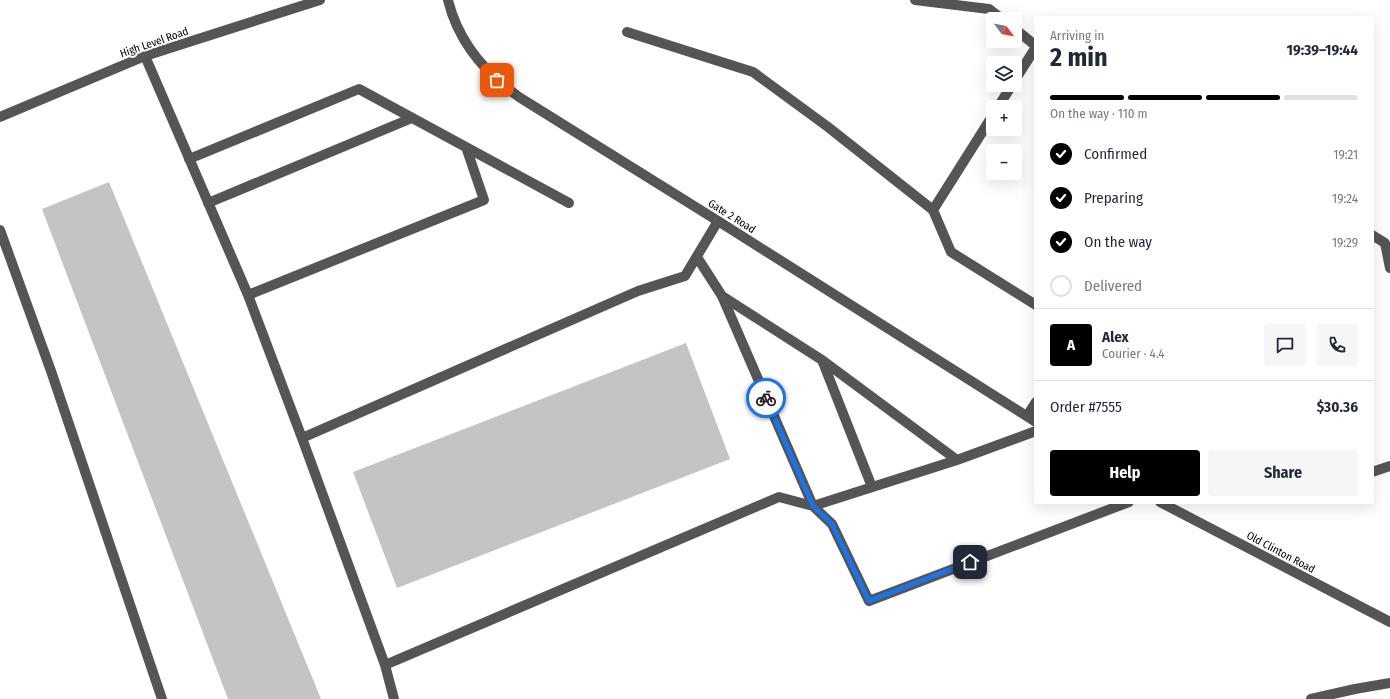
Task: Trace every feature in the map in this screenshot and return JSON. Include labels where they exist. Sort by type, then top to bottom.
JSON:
[{"type":"lane","name":"High Level Road","points":[[0,117],[145,56],[320,0]]},
{"type":"lane","name":"Gate 2 Road","points":[[448,0],[451,12],[465,43],[481,64],[505,87],[1032,419]]},
{"type":"lane","points":[[915,0],[989,9],[993,12]]},
{"type":"lane","points":[[627,32],[753,72],[828,127],[933,210],[950,252],[1034,304]]},
{"type":"lane","points":[[1022,35],[1034,44]]},
{"type":"lane","points":[[1022,69],[1034,49]]},
{"type":"lane","points":[[145,56],[248,295],[385,665],[394,699]]},
{"type":"lane","points":[[189,159],[359,89],[570,203]]},
{"type":"lane","points":[[208,203],[412,118]]},
{"type":"lane","points":[[933,210],[986,126]]},
{"type":"lane","points":[[248,295],[484,200],[466,147]]},
{"type":"lane","points":[[302,438],[638,291],[685,276],[718,221]]},
{"type":"lane","points":[[0,230],[51,371],[162,699]]},
{"type":"lane","points":[[1374,236],[1385,243],[1390,268]]},
{"type":"lane","points":[[697,257],[722,296],[813,506],[832,524],[869,601],[1124,504]]},
{"type":"lane","points":[[722,296],[822,360],[957,460]]},
{"type":"lane","points":[[822,360],[872,487]]},
{"type":"lane","points":[[385,665],[778,497],[813,506],[957,460],[1034,433]]},
{"type":"lane","points":[[1374,471],[1390,466]]},
{"type":"lane","name":"Old Clinton Road","points":[[1164,504],[1390,622]]},
{"type":"lane","points":[[1311,699],[1390,683]]},
{"type":"building","points":[[109,182],[321,699],[228,699],[42,209]]},
{"type":"building","points":[[686,343],[730,459],[397,588],[353,472]]},
{"type":"way so far","points":[[497,80],[519,97],[718,221],[697,257],[722,296],[766,398]]},
{"type":"route","points":[[766,398],[813,506],[832,524],[869,601],[970,562]]}]
